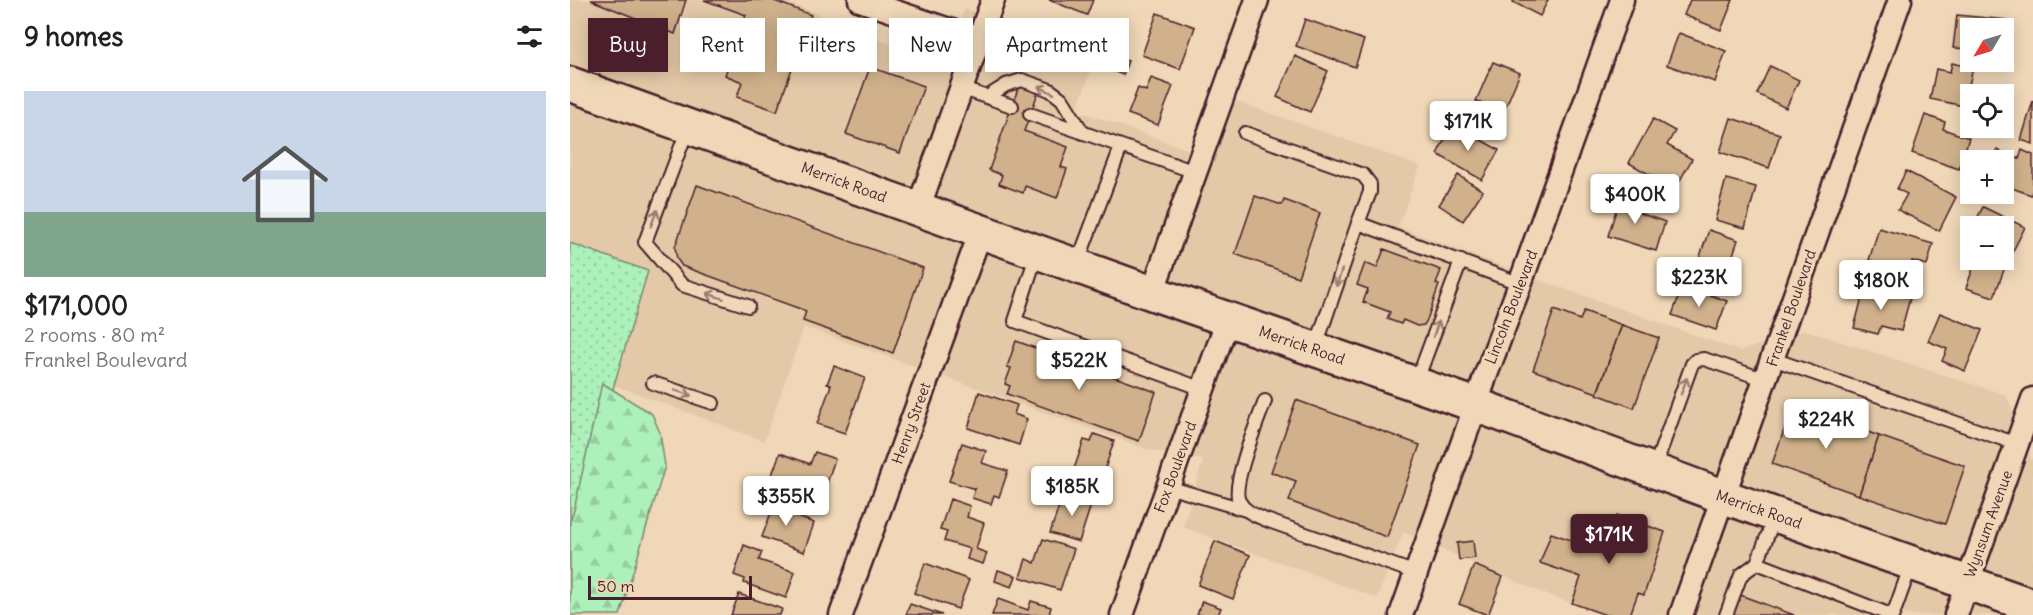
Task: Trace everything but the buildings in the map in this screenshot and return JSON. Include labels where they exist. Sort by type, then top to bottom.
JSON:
[{"type":"main road","name":"Merrick Road","points":[[570,84],[1152,293],[1476,405],[1725,497],[2033,606]]},
{"type":"street","points":[[860,0],[979,39]]},
{"type":"street","points":[[918,209],[993,0]]},
{"type":"street","points":[[1152,293],[1257,0]]},
{"type":"street","name":"Lincoln Boulevard","points":[[1401,615],[1622,0]]},
{"type":"street","name":"Frankel Boulevard","points":[[1681,615],[1725,497],[1900,0]]},
{"type":"street","name":"Henry Street","points":[[842,615],[981,231]]},
{"type":"street","name":"Fox Boulevard","points":[[1122,615],[1228,319]]},
{"type":"street","name":"Wynsum Avenue","points":[[1956,615],[2033,399]]},
{"type":"lane","points":[[987,97],[1006,85],[1022,80],[1050,90],[1062,99],[1083,133]]},
{"type":"lane","points":[[962,88],[1012,106]]},
{"type":"lane","points":[[1030,114],[1195,172]]},
{"type":"lane","points":[[688,127],[645,242],[682,285],[748,306]]},
{"type":"lane","points":[[1245,133],[1363,176],[1370,184],[1370,192],[1315,350]]},
{"type":"lane","points":[[1076,266],[1121,147]]},
{"type":"lane","points":[[1358,223],[1521,284]]},
{"type":"lane","points":[[1037,252],[1015,321],[1203,389]]},
{"type":"lane","points":[[1416,384],[1461,261]]},
{"type":"lane","points":[[1653,470],[1692,364],[1696,360],[1704,359],[1766,380]]},
{"type":"lane","points":[[1773,359],[2017,444]]},
{"type":"lane","points":[[653,383],[713,403]]},
{"type":"lane","points":[[1246,510],[1238,499],[1238,482],[1264,401]]},
{"type":"lane","points":[[1168,487],[1246,510],[1266,520],[1416,573]]},
{"type":"lane","points":[[1726,615],[1741,575],[1757,563],[1776,515]]},
{"type":"lane","points":[[1757,563],[1892,615],[1912,562]]},
{"type":"shaded area","points":[[570,0],[779,0],[828,18],[777,18],[777,72],[877,72],[877,38],[889,43],[889,72],[973,72],[973,18],[962,18],[965,9],[992,18],[985,18],[985,72],[1091,72],[1076,110],[1201,154],[1222,96],[1420,166],[1398,227],[1740,351],[1805,330],[2006,395],[2033,463],[2033,615],[1604,615],[1545,594],[1403,532],[1377,598],[1183,527],[1203,460],[1150,450],[804,327],[764,441],[614,385],[648,271],[570,243]]},
{"type":"green space","points":[[570,243],[648,271],[614,385],[570,595]]},
{"type":"green space","points":[[602,383],[652,414],[660,433],[665,466],[620,615],[570,615],[570,522]]}]
